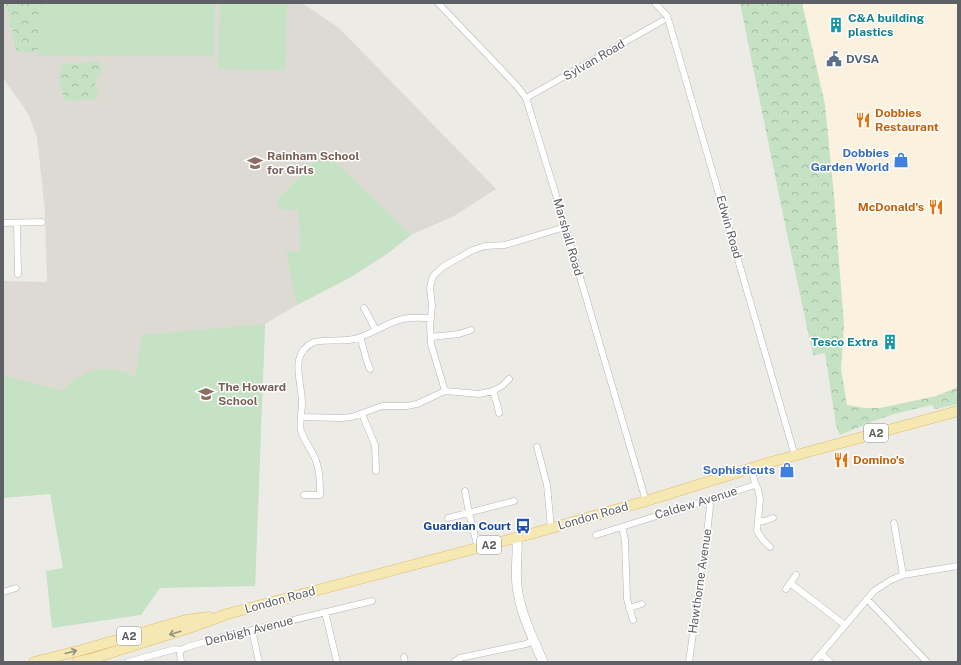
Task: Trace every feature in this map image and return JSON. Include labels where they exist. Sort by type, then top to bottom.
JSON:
[{"type":"main road","name":"London Road","points":[[77,662],[106,658],[225,615],[551,528],[646,501],[751,468],[958,411]]},
{"type":"main road","name":"London Road","points":[[34,662],[186,620],[225,615]]},
{"type":"street","name":"Marshall Road","points":[[438,3],[516,85],[526,98],[646,501]]},
{"type":"street","name":"Edwin Road","points":[[655,3],[667,16],[795,456]]},
{"type":"street","name":"Sylvan Road","points":[[526,98],[662,21]]},
{"type":"street","points":[[3,223],[42,222]]},
{"type":"street","points":[[17,223],[18,274]]},
{"type":"street","points":[[445,391],[431,338],[431,283],[434,275],[440,269],[477,248],[505,244],[565,227]]},
{"type":"street","points":[[364,308],[376,330]]},
{"type":"street","points":[[304,496],[320,495],[320,485],[317,463],[300,427],[302,417],[302,398],[298,367],[302,351],[309,344],[314,342],[328,340],[344,341],[360,337],[402,319],[431,318]]},
{"type":"street","points":[[431,338],[459,334],[471,330]]},
{"type":"street","points":[[360,337],[370,369]]},
{"type":"street","points":[[302,417],[352,417],[382,406],[407,406],[417,404],[445,391],[479,394],[493,391],[509,380]]},
{"type":"street","points":[[493,391],[499,413]]},
{"type":"street","points":[[362,414],[375,445],[376,471]]},
{"type":"street","points":[[537,447],[547,485],[551,528]]},
{"type":"street","points":[[751,468],[760,497],[757,531],[770,547]]},
{"type":"street","name":"Caldew Avenue","points":[[596,535],[755,484]]},
{"type":"street","points":[[465,491],[478,548]]},
{"type":"street","name":"Hawthorne Avenue","points":[[689,662],[709,517],[709,499]]},
{"type":"street","points":[[448,518],[514,502]]},
{"type":"street","points":[[758,520],[773,518]]},
{"type":"street","points":[[894,523],[903,575]]},
{"type":"street","points":[[622,527],[625,540],[627,599],[633,620]]},
{"type":"street","points":[[517,537],[517,587],[522,610],[543,662]]},
{"type":"street","points":[[814,662],[874,590],[903,575],[958,566]]},
{"type":"street","points":[[786,589],[796,575]]},
{"type":"street","points":[[790,583],[845,625]]},
{"type":"street","points":[[3,592],[16,588]]},
{"type":"street","points":[[867,600],[927,662]]},
{"type":"street","name":"Denbigh Avenue","points":[[128,662],[175,649],[181,650],[252,630],[372,601]]},
{"type":"street","points":[[629,608],[642,604]]},
{"type":"street","points":[[325,612],[337,662]]},
{"type":"street","points":[[252,630],[259,662]]},
{"type":"street","points":[[454,662],[460,658],[526,644],[534,640]]},
{"type":"street","points":[[103,643],[106,658]]},
{"type":"street","points":[[181,650],[181,662]]},
{"type":"street","points":[[821,654],[830,662]]},
{"type":"shaded area","points":[[3,3],[302,3],[339,28],[496,189],[454,216],[411,235],[387,254],[349,278],[297,305],[265,324],[255,586],[158,417],[3,498],[3,281],[47,282],[45,211],[37,137],[29,116],[3,78]]},
{"type":"shaded area","points":[[802,3],[958,3],[958,387],[936,396],[881,408],[865,408],[847,405],[841,369],[843,322],[834,196],[825,105]]},
{"type":"green space","points":[[7,3],[43,3],[39,20],[44,31],[40,48],[34,52],[21,52],[16,50],[14,45],[15,41],[12,37],[13,29],[9,26],[9,16],[5,6]]},
{"type":"green space","points":[[37,3],[215,3],[214,56],[39,56]]},
{"type":"green space","points":[[220,3],[287,3],[285,70],[218,69]]},
{"type":"green space","points":[[740,3],[802,3],[825,105],[844,326],[841,369],[847,405],[865,408],[880,408],[936,396],[958,387],[958,404],[936,409],[931,405],[894,414],[840,435],[836,425],[825,353],[813,355]]},
{"type":"green space","points":[[97,61],[102,64],[101,73],[95,85],[98,90],[97,98],[90,101],[65,100],[60,83],[60,70],[62,65],[67,63],[76,64]]},
{"type":"green space","points":[[324,151],[411,235],[387,254],[349,278],[297,305],[286,252],[300,251],[299,210],[279,209],[278,199]]},
{"type":"green space","points":[[265,324],[255,586],[160,588],[141,615],[52,628],[46,571],[63,568],[50,494],[3,498],[3,375],[63,391],[75,379],[98,370],[114,370],[135,377],[142,335]]},
{"type":"place","name":"C&A building plastics","points":[[836,25]]},
{"type":"place","name":"DVSA","points":[[834,59]]},
{"type":"place","name":"Dobbies Restaurant","points":[[863,120]]},
{"type":"place","name":"Dobbies Garden World","points":[[901,160]]},
{"type":"place","name":"Rainham School for Girls","points":[[255,163]]},
{"type":"place","name":"McDonald's","points":[[936,207]]},
{"type":"place","name":"Tesco Extra","points":[[890,342]]},
{"type":"place","name":"The Howard School","points":[[206,394]]},
{"type":"place","name":"Domino's","points":[[841,460]]},
{"type":"place","name":"Sophisticuts","points":[[787,470]]},
{"type":"place","name":"Guardian Court","points":[[523,526]]}]
